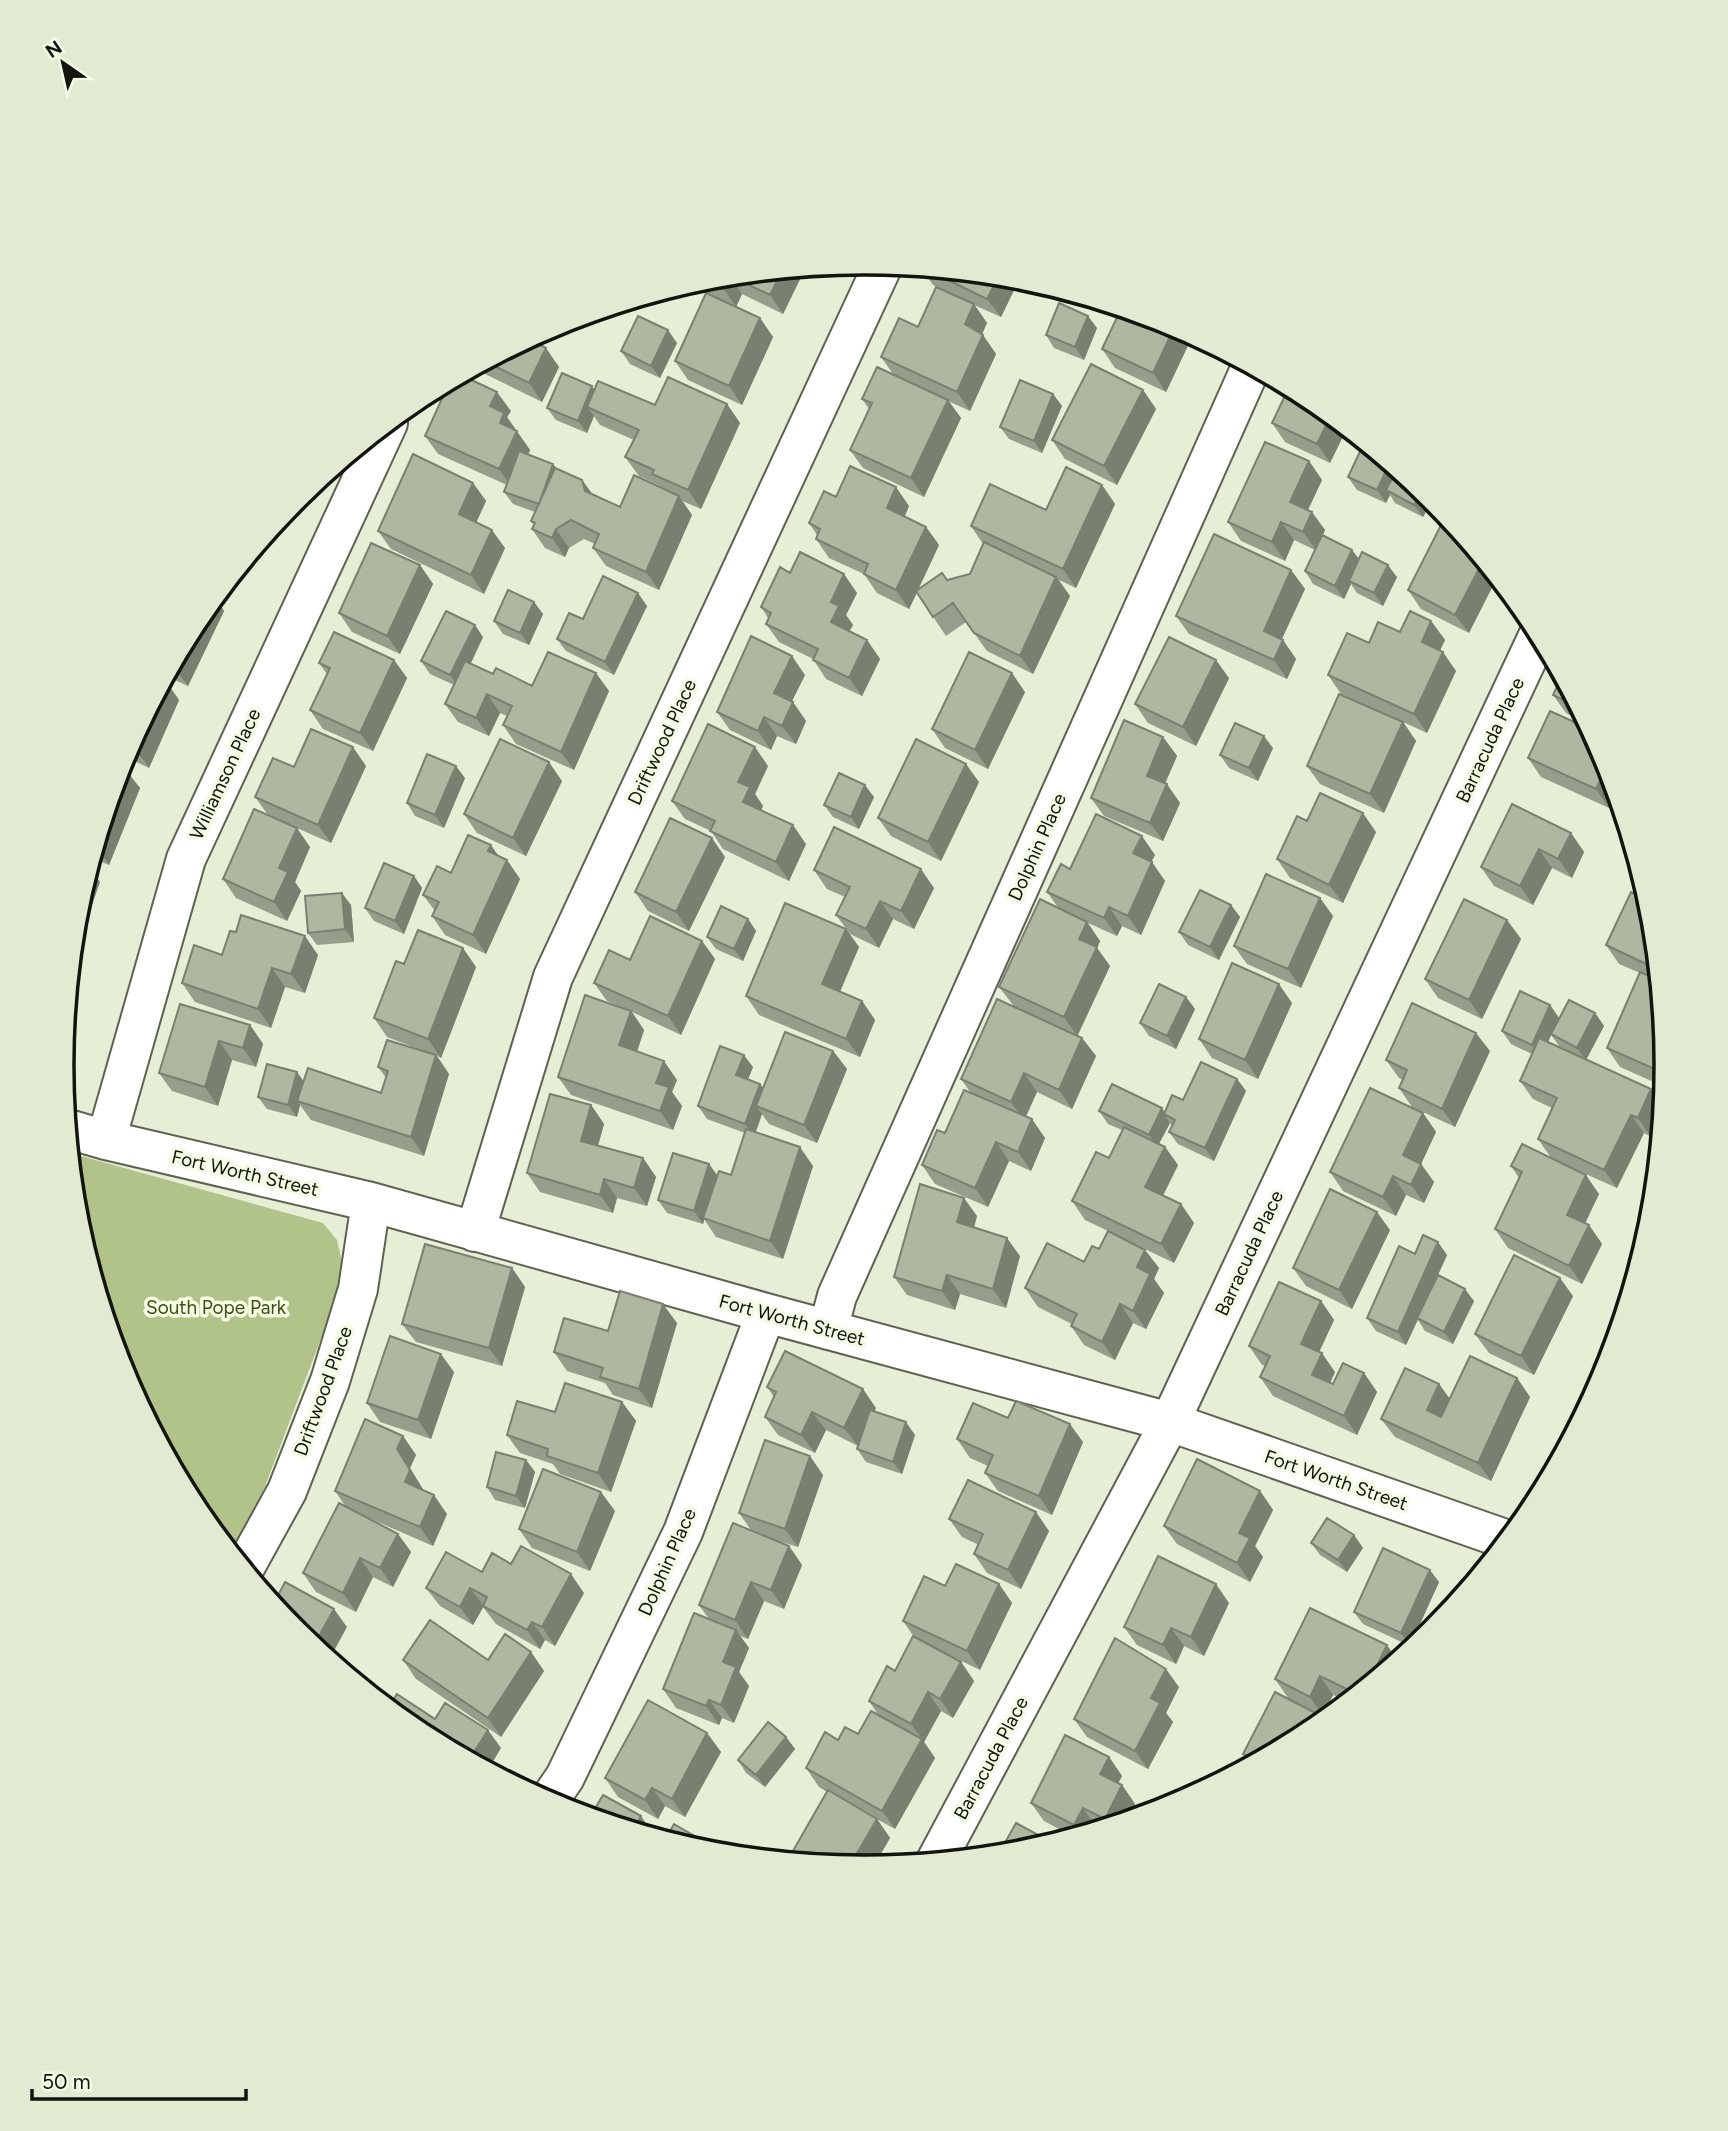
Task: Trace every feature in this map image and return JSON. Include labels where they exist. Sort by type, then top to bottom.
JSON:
[{"type":"street","name":"Driftwood Place","points":[[475,1232],[553,976],[878,276]]},
{"type":"street","name":"Dolphin Place","points":[[828,1330],[843,1283],[1247,375]]},
{"type":"street","name":"Williamson Place","points":[[106,1140],[186,859],[378,442]]},
{"type":"street","name":"Barracuda Place","points":[[941,1852],[1170,1422],[1534,646]]},
{"type":"street","name":"Fort Worth Street","points":[[76,1131],[371,1202],[766,1313],[1170,1422],[1498,1537]]},
{"type":"street","name":"Driftwood Place","points":[[248,1561],[287,1491],[330,1381],[358,1289],[371,1202]]},
{"type":"street","name":"Dolphin Place","points":[[554,1793],[565,1777],[683,1532],[766,1313]]},
{"type":"green space","name":"South Pope Park","points":[[79,1155],[323,1223],[337,1240],[342,1262],[337,1296],[264,1489],[235,1544],[179,1461],[134,1368],[115,1320],[100,1270]]},
{"type":"building","points":[[777,280],[770,295],[747,284]]},
{"type":"building","points":[[948,280],[994,286],[987,299]]},
{"type":"building","points":[[936,287],[974,304],[965,324],[983,335],[957,392],[881,357],[899,318],[918,327]]},
{"type":"building","points":[[706,293],[760,318],[729,386],[675,361]]},
{"type":"building","points":[[1059,303],[1088,316],[1075,347],[1046,335]]},
{"type":"building","points":[[638,316],[668,330],[651,366],[621,351]]},
{"type":"building","points":[[1117,317],[1170,336],[1153,373],[1102,349]]},
{"type":"building","points":[[540,345],[546,348],[529,383],[496,367]]},
{"type":"building","points":[[1091,364],[1143,390],[1104,466],[1052,440]]},
{"type":"building","points":[[877,367],[948,400],[911,478],[850,450],[872,403],[862,399]]},
{"type":"building","points":[[562,373],[592,386],[578,421],[547,408]]},
{"type":"building","points":[[668,377],[727,404],[688,490],[652,474],[654,470],[625,457],[639,430],[587,407],[598,381],[655,405]]},
{"type":"building","points":[[471,380],[497,392],[490,406],[504,413],[500,423],[517,431],[499,469],[425,436],[443,397]]},
{"type":"building","points":[[1020,380],[1053,394],[1034,441],[1000,427]]},
{"type":"building","points":[[1284,397],[1326,425],[1317,444],[1272,423]]},
{"type":"building","points":[[1265,442],[1309,461],[1290,502],[1312,512],[1303,532],[1281,522],[1272,542],[1228,522]]},
{"type":"building","points":[[519,451],[553,464],[539,504],[504,492]]},
{"type":"building","points":[[1360,451],[1386,472],[1377,490],[1348,477]]},
{"type":"building","points":[[413,454],[473,483],[459,514],[492,530],[471,575],[378,531]]},
{"type":"building","points":[[850,466],[896,487],[887,508],[926,527],[896,590],[864,574],[868,564],[816,539],[820,529],[809,523],[824,491],[836,497]]},
{"type":"building","points":[[1066,467],[1102,485],[1063,569],[971,526],[990,484],[1046,510]]},
{"type":"building","points":[[555,468],[582,480],[585,491],[620,507],[634,475],[679,496],[646,572],[593,548],[599,534],[571,520],[556,529],[552,538],[532,529],[535,523],[531,521]]},
{"type":"building","points":[[1393,478],[1416,501],[1414,505],[1386,490]]},
{"type":"building","points":[[1441,526],[1479,569],[1455,615],[1408,590]]},
{"type":"building","points":[[1214,534],[1291,570],[1264,631],[1283,640],[1274,660],[1176,616]]},
{"type":"building","points":[[1322,535],[1352,550],[1335,586],[1305,571]]},
{"type":"building","points":[[984,542],[1056,577],[1020,656],[974,633],[953,603],[933,617],[916,591],[942,573],[947,580],[970,574]]},
{"type":"building","points":[[371,543],[420,565],[387,636],[339,613]]},
{"type":"building","points":[[800,552],[844,574],[831,602],[839,606],[831,622],[867,640],[849,678],[813,660],[818,649],[766,624],[771,613],[761,607],[780,567],[790,573]]},
{"type":"building","points":[[1362,552],[1388,565],[1374,593],[1349,581]]},
{"type":"building","points":[[603,576],[638,593],[605,662],[557,639],[569,613],[583,619]]},
{"type":"building","points":[[508,590],[534,602],[520,633],[494,621]]},
{"type":"building","points":[[446,611],[475,625],[450,675],[421,661]]},
{"type":"building","points":[[1410,611],[1431,621],[1422,642],[1443,652],[1414,714],[1328,675],[1347,633],[1369,643],[1378,622],[1400,632]]},
{"type":"building","points":[[334,632],[394,660],[360,733],[310,710],[330,668],[319,663]]},
{"type":"building","points":[[751,636],[792,656],[774,693],[793,702],[782,726],[764,717],[758,731],[717,712]]},
{"type":"building","points":[[1169,637],[1216,660],[1183,727],[1135,704]]},
{"type":"building","points":[[548,652],[596,673],[561,752],[503,725],[512,706],[487,694],[476,718],[445,704],[465,661],[493,674],[496,668],[532,686]]},
{"type":"building","points":[[969,652],[1012,673],[975,750],[932,729]]},
{"type":"building","points":[[1557,686],[1565,701],[1553,695]]},
{"type":"building","points":[[169,689],[140,755],[138,754]]},
{"type":"building","points":[[1339,694],[1403,722],[1370,794],[1307,766]]},
{"type":"building","points":[[1550,711],[1576,723],[1601,780],[1596,789],[1528,758]]},
{"type":"building","points":[[1124,720],[1163,737],[1147,776],[1167,784],[1150,823],[1091,798]]},
{"type":"building","points":[[1235,723],[1264,736],[1249,768],[1220,755]]},
{"type":"building","points":[[708,724],[755,747],[738,782],[750,787],[743,802],[793,825],[776,862],[710,831],[715,821],[672,801]]},
{"type":"building","points":[[311,729],[353,747],[318,825],[255,797],[273,758],[294,767]]},
{"type":"building","points":[[500,739],[549,762],[513,838],[464,814]]},
{"type":"building","points":[[916,739],[966,764],[928,842],[878,818]]},
{"type":"building","points":[[427,754],[456,766],[435,815],[407,803]]},
{"type":"building","points":[[839,773],[865,785],[851,817],[824,805]]},
{"type":"building","points":[[1320,793],[1363,813],[1329,885],[1277,859],[1297,816],[1307,821]]},
{"type":"building","points":[[1512,804],[1571,833],[1558,859],[1539,849],[1520,886],[1481,867]]},
{"type":"building","points":[[254,809],[297,828],[279,868],[288,872],[274,902],[223,879]]},
{"type":"building","points":[[1096,814],[1142,836],[1133,853],[1152,862],[1128,916],[1109,907],[1104,918],[1047,892],[1061,864],[1070,869]]},
{"type":"building","points":[[670,818],[712,838],[676,912],[635,892]]},
{"type":"building","points":[[834,827],[921,869],[901,911],[880,901],[866,929],[836,915],[850,887],[814,870]]},
{"type":"building","points":[[468,835],[491,845],[488,851],[507,860],[473,935],[432,916],[439,902],[423,895],[437,866],[451,873]]},
{"type":"building","points":[[384,863],[414,876],[395,921],[365,908]]},
{"type":"building","points":[[1266,874],[1320,898],[1288,969],[1234,946]]},
{"type":"building","points":[[1200,890],[1231,905],[1210,947],[1179,932]]},
{"type":"building","points":[[1631,892],[1635,894],[1648,965],[1606,945]]},
{"type":"building","points":[[342,893],[345,929],[308,933],[305,896]]},
{"type":"building","points":[[1040,899],[1087,922],[1079,939],[1097,947],[1064,1017],[999,987]]},
{"type":"building","points":[[1464,899],[1507,920],[1469,1000],[1425,979]]},
{"type":"building","points":[[785,903],[846,929],[822,984],[862,1001],[846,1039],[746,996]]},
{"type":"building","points":[[721,906],[748,919],[734,949],[707,937]]},
{"type":"building","points":[[241,915],[305,936],[291,974],[272,968],[258,1009],[182,983],[194,945],[222,955],[230,931],[236,932]]},
{"type":"building","points":[[650,916],[702,941],[668,1016],[594,983],[609,950],[630,960]]},
{"type":"building","points":[[418,930],[463,948],[428,1039],[374,1018],[396,961],[404,964]]},
{"type":"building","points":[[1232,963],[1279,984],[1245,1060],[1199,1039]]},
{"type":"building","points":[[1640,972],[1649,976],[1654,1069],[1607,1048]]},
{"type":"building","points":[[1159,984],[1186,997],[1167,1036],[1140,1023]]},
{"type":"building","points":[[1520,991],[1550,1005],[1532,1045],[1502,1031]]},
{"type":"building","points":[[585,995],[631,1011],[619,1045],[664,1061],[656,1083],[669,1087],[660,1111],[558,1077]]},
{"type":"building","points":[[997,999],[1082,1038],[1059,1090],[1024,1073],[1011,1102],[961,1079]]},
{"type":"building","points":[[1569,1000],[1595,1013],[1577,1048],[1551,1034]]},
{"type":"building","points":[[1412,1003],[1476,1033],[1442,1109],[1399,1088],[1407,1070],[1386,1060]]},
{"type":"building","points":[[180,1004],[250,1025],[243,1048],[219,1041],[205,1087],[159,1073]]},
{"type":"building","points":[[785,1032],[833,1051],[804,1125],[756,1106]]},
{"type":"building","points":[[1539,1038],[1651,1089],[1638,1118],[1631,1115],[1604,1170],[1538,1139],[1557,1098],[1520,1081]]},
{"type":"building","points":[[387,1040],[436,1055],[411,1137],[297,1101],[308,1068],[381,1093],[388,1071],[378,1067]]},
{"type":"building","points":[[720,1046],[744,1055],[736,1075],[760,1084],[745,1124],[698,1106]]},
{"type":"building","points":[[1201,1062],[1237,1079],[1205,1148],[1169,1132],[1175,1120],[1164,1114],[1172,1095],[1183,1100]]},
{"type":"building","points":[[267,1064],[297,1072],[288,1105],[258,1097]]},
{"type":"building","points":[[1112,1084],[1162,1108],[1149,1135],[1099,1111]]},
{"type":"building","points":[[1370,1088],[1423,1113],[1403,1155],[1421,1164],[1411,1185],[1393,1176],[1383,1197],[1330,1172]]},
{"type":"building","points":[[964,1090],[1032,1119],[1018,1152],[996,1142],[975,1188],[922,1165],[937,1130],[945,1133]]},
{"type":"building","points":[[550,1094],[591,1105],[581,1141],[643,1158],[634,1188],[604,1179],[600,1195],[527,1173]]},
{"type":"building","points":[[1124,1127],[1165,1147],[1145,1187],[1181,1204],[1161,1244],[1072,1201],[1096,1152],[1109,1158]]},
{"type":"building","points":[[746,1129],[800,1147],[770,1241],[703,1218],[719,1171],[731,1175]]},
{"type":"building","points":[[1522,1144],[1586,1175],[1567,1215],[1589,1225],[1569,1266],[1495,1229],[1522,1172],[1511,1166]]},
{"type":"building","points":[[673,1153],[709,1164],[694,1211],[658,1200]]},
{"type":"building","points":[[920,1184],[964,1198],[957,1222],[1007,1238],[993,1289],[947,1275],[942,1291],[894,1277]]},
{"type":"building","points":[[1330,1189],[1377,1212],[1339,1290],[1293,1268]]},
{"type":"building","points":[[1108,1231],[1145,1250],[1137,1267],[1150,1274],[1133,1311],[1120,1304],[1102,1342],[1071,1326],[1077,1314],[1025,1288],[1047,1243],[1084,1262],[1092,1246],[1099,1249]]},
{"type":"building","points":[[1423,1235],[1438,1242],[1398,1332],[1367,1318],[1399,1246],[1415,1254]]},
{"type":"building","points":[[425,1244],[512,1268],[489,1348],[402,1324]]},
{"type":"building","points":[[1514,1255],[1560,1278],[1521,1356],[1475,1334]]},
{"type":"building","points":[[1438,1275],[1465,1289],[1444,1332],[1417,1318]]},
{"type":"building","points":[[1279,1282],[1321,1301],[1301,1344],[1322,1353],[1312,1375],[1333,1384],[1343,1363],[1364,1373],[1344,1416],[1260,1377],[1270,1356],[1249,1346]]},
{"type":"building","points":[[620,1291],[663,1304],[639,1389],[600,1377],[603,1368],[554,1352],[564,1318],[608,1331]]},
{"type":"building","points":[[390,1336],[441,1354],[418,1420],[367,1403]]},
{"type":"building","points":[[785,1351],[863,1389],[844,1428],[812,1412],[801,1435],[765,1417],[776,1392],[767,1387]]},
{"type":"building","points":[[1470,1356],[1517,1378],[1478,1463],[1381,1419],[1405,1368],[1439,1384],[1427,1410],[1441,1417]]},
{"type":"building","points":[[565,1383],[622,1402],[598,1473],[547,1456],[548,1449],[507,1435],[517,1401],[555,1412]]},
{"type":"building","points":[[1016,1401],[1070,1424],[1039,1496],[985,1473],[993,1455],[957,1439],[973,1403],[1008,1418]]},
{"type":"building","points":[[870,1410],[906,1422],[893,1462],[857,1449]]},
{"type":"building","points":[[365,1419],[403,1436],[397,1449],[410,1470],[405,1482],[434,1495],[420,1527],[335,1491]]},
{"type":"building","points":[[765,1440],[810,1456],[785,1529],[739,1513]]},
{"type":"building","points":[[496,1452],[526,1460],[516,1496],[487,1487]]},
{"type":"building","points":[[1197,1459],[1260,1491],[1239,1533],[1250,1538],[1237,1563],[1164,1526]]},
{"type":"building","points":[[543,1469],[601,1492],[577,1552],[519,1529]]},
{"type":"building","points":[[968,1480],[1036,1512],[1008,1570],[974,1554],[983,1534],[949,1519]]},
{"type":"building","points":[[339,1503],[398,1534],[380,1568],[360,1558],[343,1593],[303,1573]]},
{"type":"building","points":[[1327,1518],[1354,1535],[1338,1560],[1311,1543]]},
{"type":"building","points":[[733,1523],[789,1546],[771,1590],[751,1582],[735,1620],[699,1605]]},
{"type":"building","points":[[521,1546],[571,1574],[542,1627],[532,1622],[527,1630],[483,1606],[487,1597],[470,1588],[460,1607],[426,1588],[446,1552],[482,1572],[492,1553],[511,1564]]},
{"type":"building","points":[[1383,1548],[1430,1570],[1401,1633],[1354,1612]]},
{"type":"building","points":[[1158,1556],[1216,1584],[1191,1637],[1171,1628],[1163,1645],[1124,1627]]},
{"type":"building","points":[[956,1564],[999,1584],[967,1651],[903,1621],[924,1576],[945,1586]]},
{"type":"building","points":[[285,1582],[334,1609],[319,1637],[305,1624],[278,1595]]},
{"type":"building","points":[[1310,1608],[1387,1645],[1376,1667],[1349,1690],[1320,1676],[1310,1697],[1275,1679]]},
{"type":"building","points":[[694,1613],[736,1630],[723,1662],[736,1667],[721,1705],[709,1700],[706,1706],[663,1689]]},
{"type":"building","points":[[430,1620],[488,1660],[505,1634],[531,1652],[488,1718],[403,1660]]},
{"type":"building","points":[[913,1636],[961,1662],[940,1699],[928,1692],[911,1724],[869,1701],[887,1666],[895,1671]]},
{"type":"building","points":[[1115,1638],[1166,1669],[1151,1698],[1160,1703],[1135,1751],[1074,1719]]},
{"type":"building","points":[[1275,1692],[1316,1713],[1259,1750],[1247,1756],[1243,1754]]},
{"type":"building","points":[[397,1694],[435,1719],[445,1703],[488,1730],[474,1753],[393,1700]]},
{"type":"building","points":[[648,1700],[707,1733],[672,1799],[652,1788],[645,1800],[605,1778]]},
{"type":"building","points":[[871,1711],[922,1739],[882,1811],[806,1768],[825,1732],[838,1740],[845,1727],[858,1734]]},
{"type":"building","points":[[768,1722],[786,1737],[756,1775],[738,1760]]},
{"type":"building","points":[[1065,1735],[1109,1757],[1100,1774],[1122,1785],[1106,1818],[1083,1808],[1074,1825],[1031,1803]]},
{"type":"building","points":[[828,1790],[877,1819],[856,1856],[792,1852]]},
{"type":"building","points":[[603,1795],[641,1816],[637,1822],[595,1808]]},
{"type":"building","points":[[1016,1823],[1040,1836],[1018,1841],[1005,1843]]},
{"type":"building","points":[[674,1824],[699,1838],[670,1832]]}]
